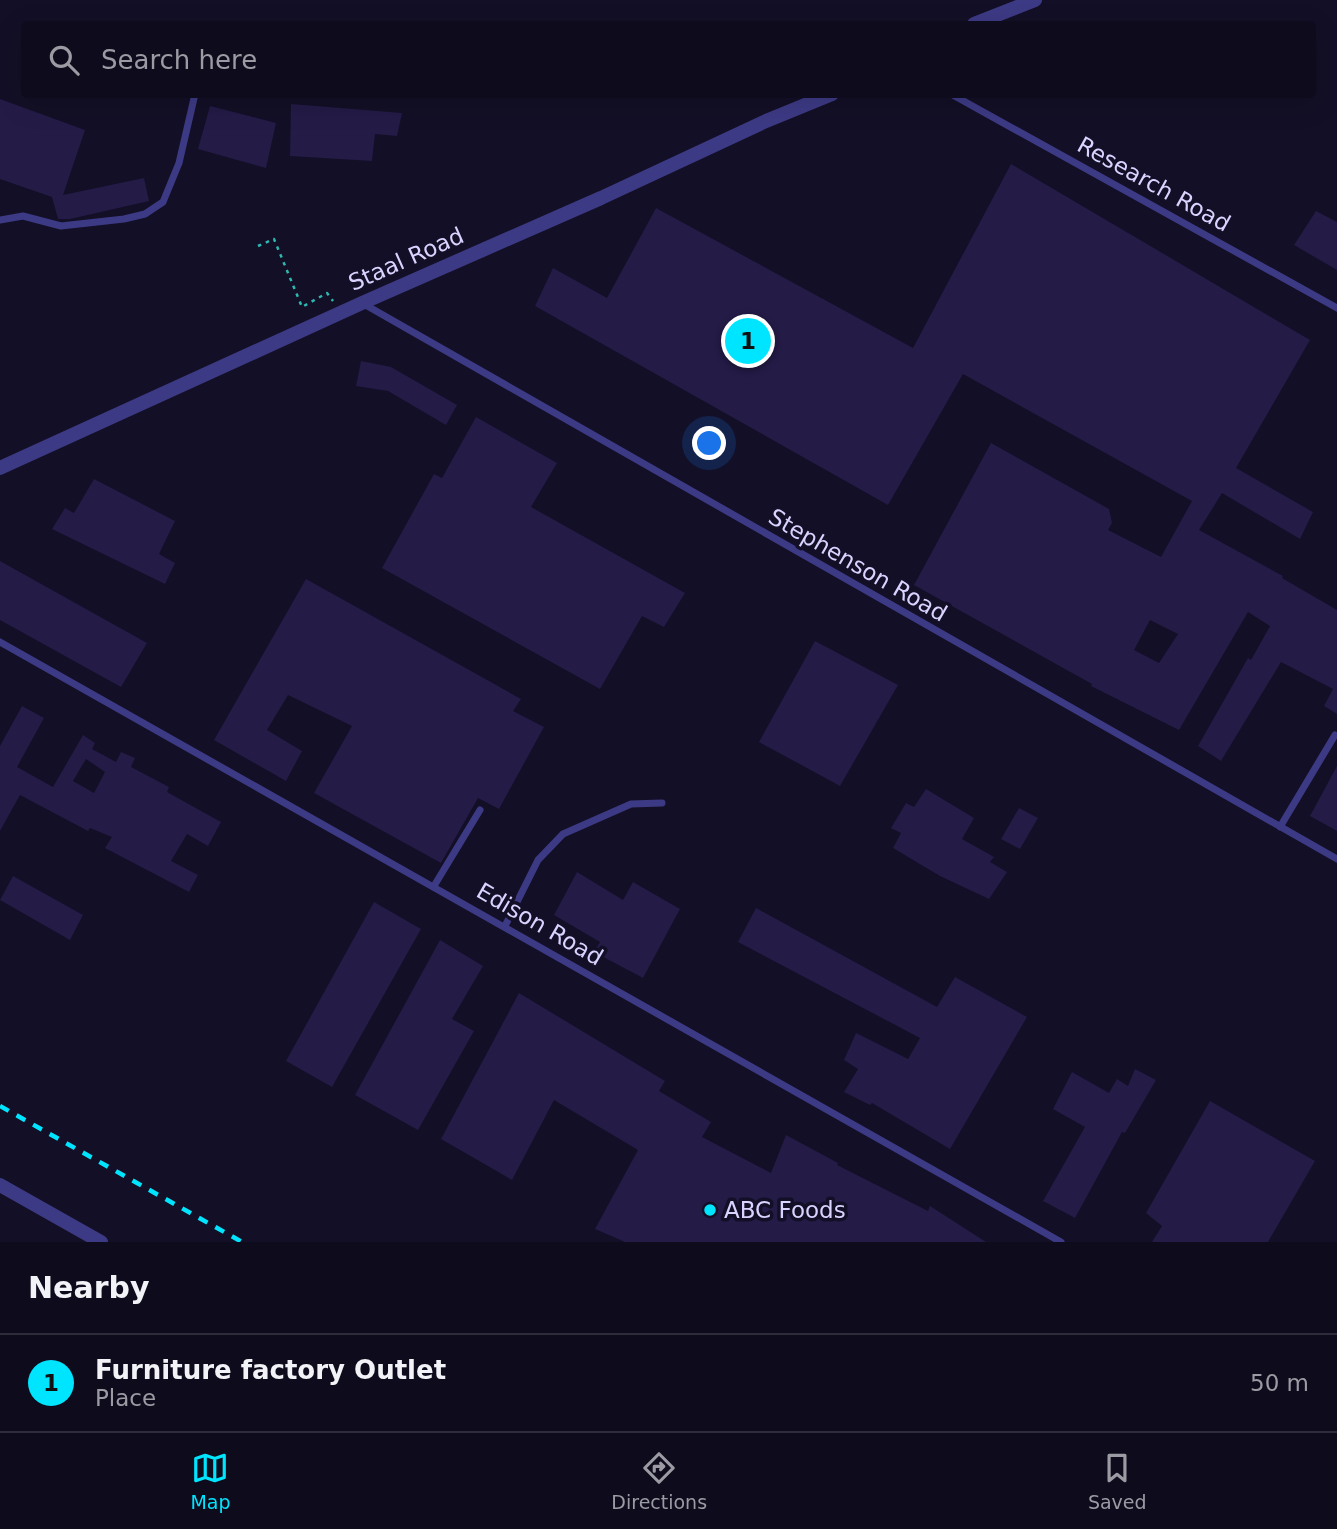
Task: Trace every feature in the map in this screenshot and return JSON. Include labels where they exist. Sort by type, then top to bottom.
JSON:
[{"type":"street","points":[[982,21],[1035,0]]},
{"type":"street","name":"Staal Road","points":[[0,468],[822,98]]},
{"type":"street","points":[[0,1185],[101,1242]]},
{"type":"lane","points":[[0,220],[23,216],[61,226],[145,214],[163,202],[179,163],[194,98]]},
{"type":"lane","name":"Research Road","points":[[958,98],[1337,308]]},
{"type":"lane","name":"Stephenson Road","points":[[362,303],[1337,859]]},
{"type":"lane","name":"Edison Road","points":[[0,642],[1061,1242]]},
{"type":"lane","points":[[1280,827],[1335,735]]},
{"type":"lane","points":[[505,926],[538,860],[563,834],[631,804],[662,803]]},
{"type":"lane","points":[[434,886],[480,810]]},
{"type":"path","points":[[258,246],[274,239],[302,307],[327,293]]},
{"type":"building","points":[[0,99],[85,130],[63,195],[144,178],[149,201],[70,219],[58,219],[52,197],[0,179]]},
{"type":"building","points":[[291,104],[402,113],[397,136],[375,134],[372,161],[290,156]]},
{"type":"building","points":[[210,106],[276,123],[266,168],[198,149]]},
{"type":"building","points":[[1011,164],[1310,340],[1236,468],[1313,512],[1300,539],[1222,493],[1199,530],[1283,576],[1282,578],[1337,610],[1337,714],[1324,706],[1333,689],[1281,662],[1221,761],[1198,746],[1248,658],[1251,660],[1270,626],[1248,612],[1179,730],[1091,686],[1092,684],[914,585],[991,443],[1109,509],[1112,523],[1108,530],[1161,557],[1192,501],[963,374],[888,505],[535,306],[553,268],[607,298],[656,208],[913,348]],"holes":[[[1150,620],[1178,634],[1159,663],[1134,650]]]},
{"type":"building","points":[[1316,211],[1337,222],[1337,270],[1294,245]]},
{"type":"building","points":[[361,361],[391,367],[457,405],[446,425],[388,391],[356,386]]},
{"type":"building","points":[[476,417],[557,463],[531,507],[685,593],[664,627],[642,616],[600,689],[382,568],[434,474],[442,478]]},
{"type":"building","points":[[94,479],[175,521],[159,554],[175,563],[165,584],[52,529],[65,508],[74,513]]},
{"type":"building","points":[[0,561],[147,643],[121,687],[0,620]]},
{"type":"building","points":[[306,579],[521,699],[513,711],[544,727],[499,809],[478,798],[441,863],[314,793],[352,726],[288,695],[267,730],[302,751],[286,781],[214,740]]},
{"type":"building","points":[[815,641],[898,685],[840,786],[759,742]]},
{"type":"building","points":[[22,706],[44,718],[17,767],[53,787],[83,735],[95,743],[92,749],[116,762],[121,752],[135,758],[131,767],[169,787],[167,792],[221,822],[208,846],[187,834],[171,861],[198,875],[189,892],[105,848],[112,837],[90,828],[88,831],[20,795],[0,831],[0,746]],"holes":[[[86,759],[105,772],[94,793],[73,781]]]},
{"type":"building","points":[[1337,766],[1337,831],[1310,816]]},
{"type":"building","points":[[926,789],[974,818],[962,839],[994,857],[990,862],[1007,872],[989,899],[940,876],[893,848],[901,833],[891,828],[906,803],[914,807]]},
{"type":"building","points":[[1019,808],[1038,818],[1020,849],[1001,839]]},
{"type":"building","points":[[577,872],[623,900],[633,882],[680,909],[643,978],[594,952],[600,942],[554,915]]},
{"type":"building","points":[[13,876],[83,915],[70,940],[0,900]]},
{"type":"building","points":[[374,902],[421,929],[332,1087],[286,1061]]},
{"type":"building","points":[[756,908],[937,1007],[955,977],[1027,1017],[950,1149],[872,1103],[870,1105],[844,1092],[858,1069],[844,1060],[856,1033],[908,1059],[920,1038],[738,942]]},
{"type":"building","points":[[440,940],[483,966],[452,1019],[474,1031],[418,1130],[355,1095]]},
{"type":"building","points":[[519,993],[665,1081],[659,1091],[711,1122],[702,1137],[771,1173],[786,1135],[838,1163],[837,1165],[928,1211],[930,1206],[986,1242],[625,1242],[595,1229],[638,1150],[554,1100],[512,1180],[441,1139]]},
{"type":"building","points":[[1135,1069],[1156,1080],[1125,1133],[1122,1132],[1075,1218],[1043,1201],[1085,1127],[1053,1109],[1072,1072],[1109,1093],[1117,1079],[1128,1086]]},
{"type":"building","points":[[1210,1101],[1315,1161],[1268,1242],[1152,1242],[1162,1226],[1146,1213]]},
{"type":"railway","points":[[0,1106],[242,1242]]},
{"type":"place","name":"Furniture factory Outlet","points":[[748,341]]},
{"type":"place","name":"ABC Foods","points":[[710,1210]]}]
